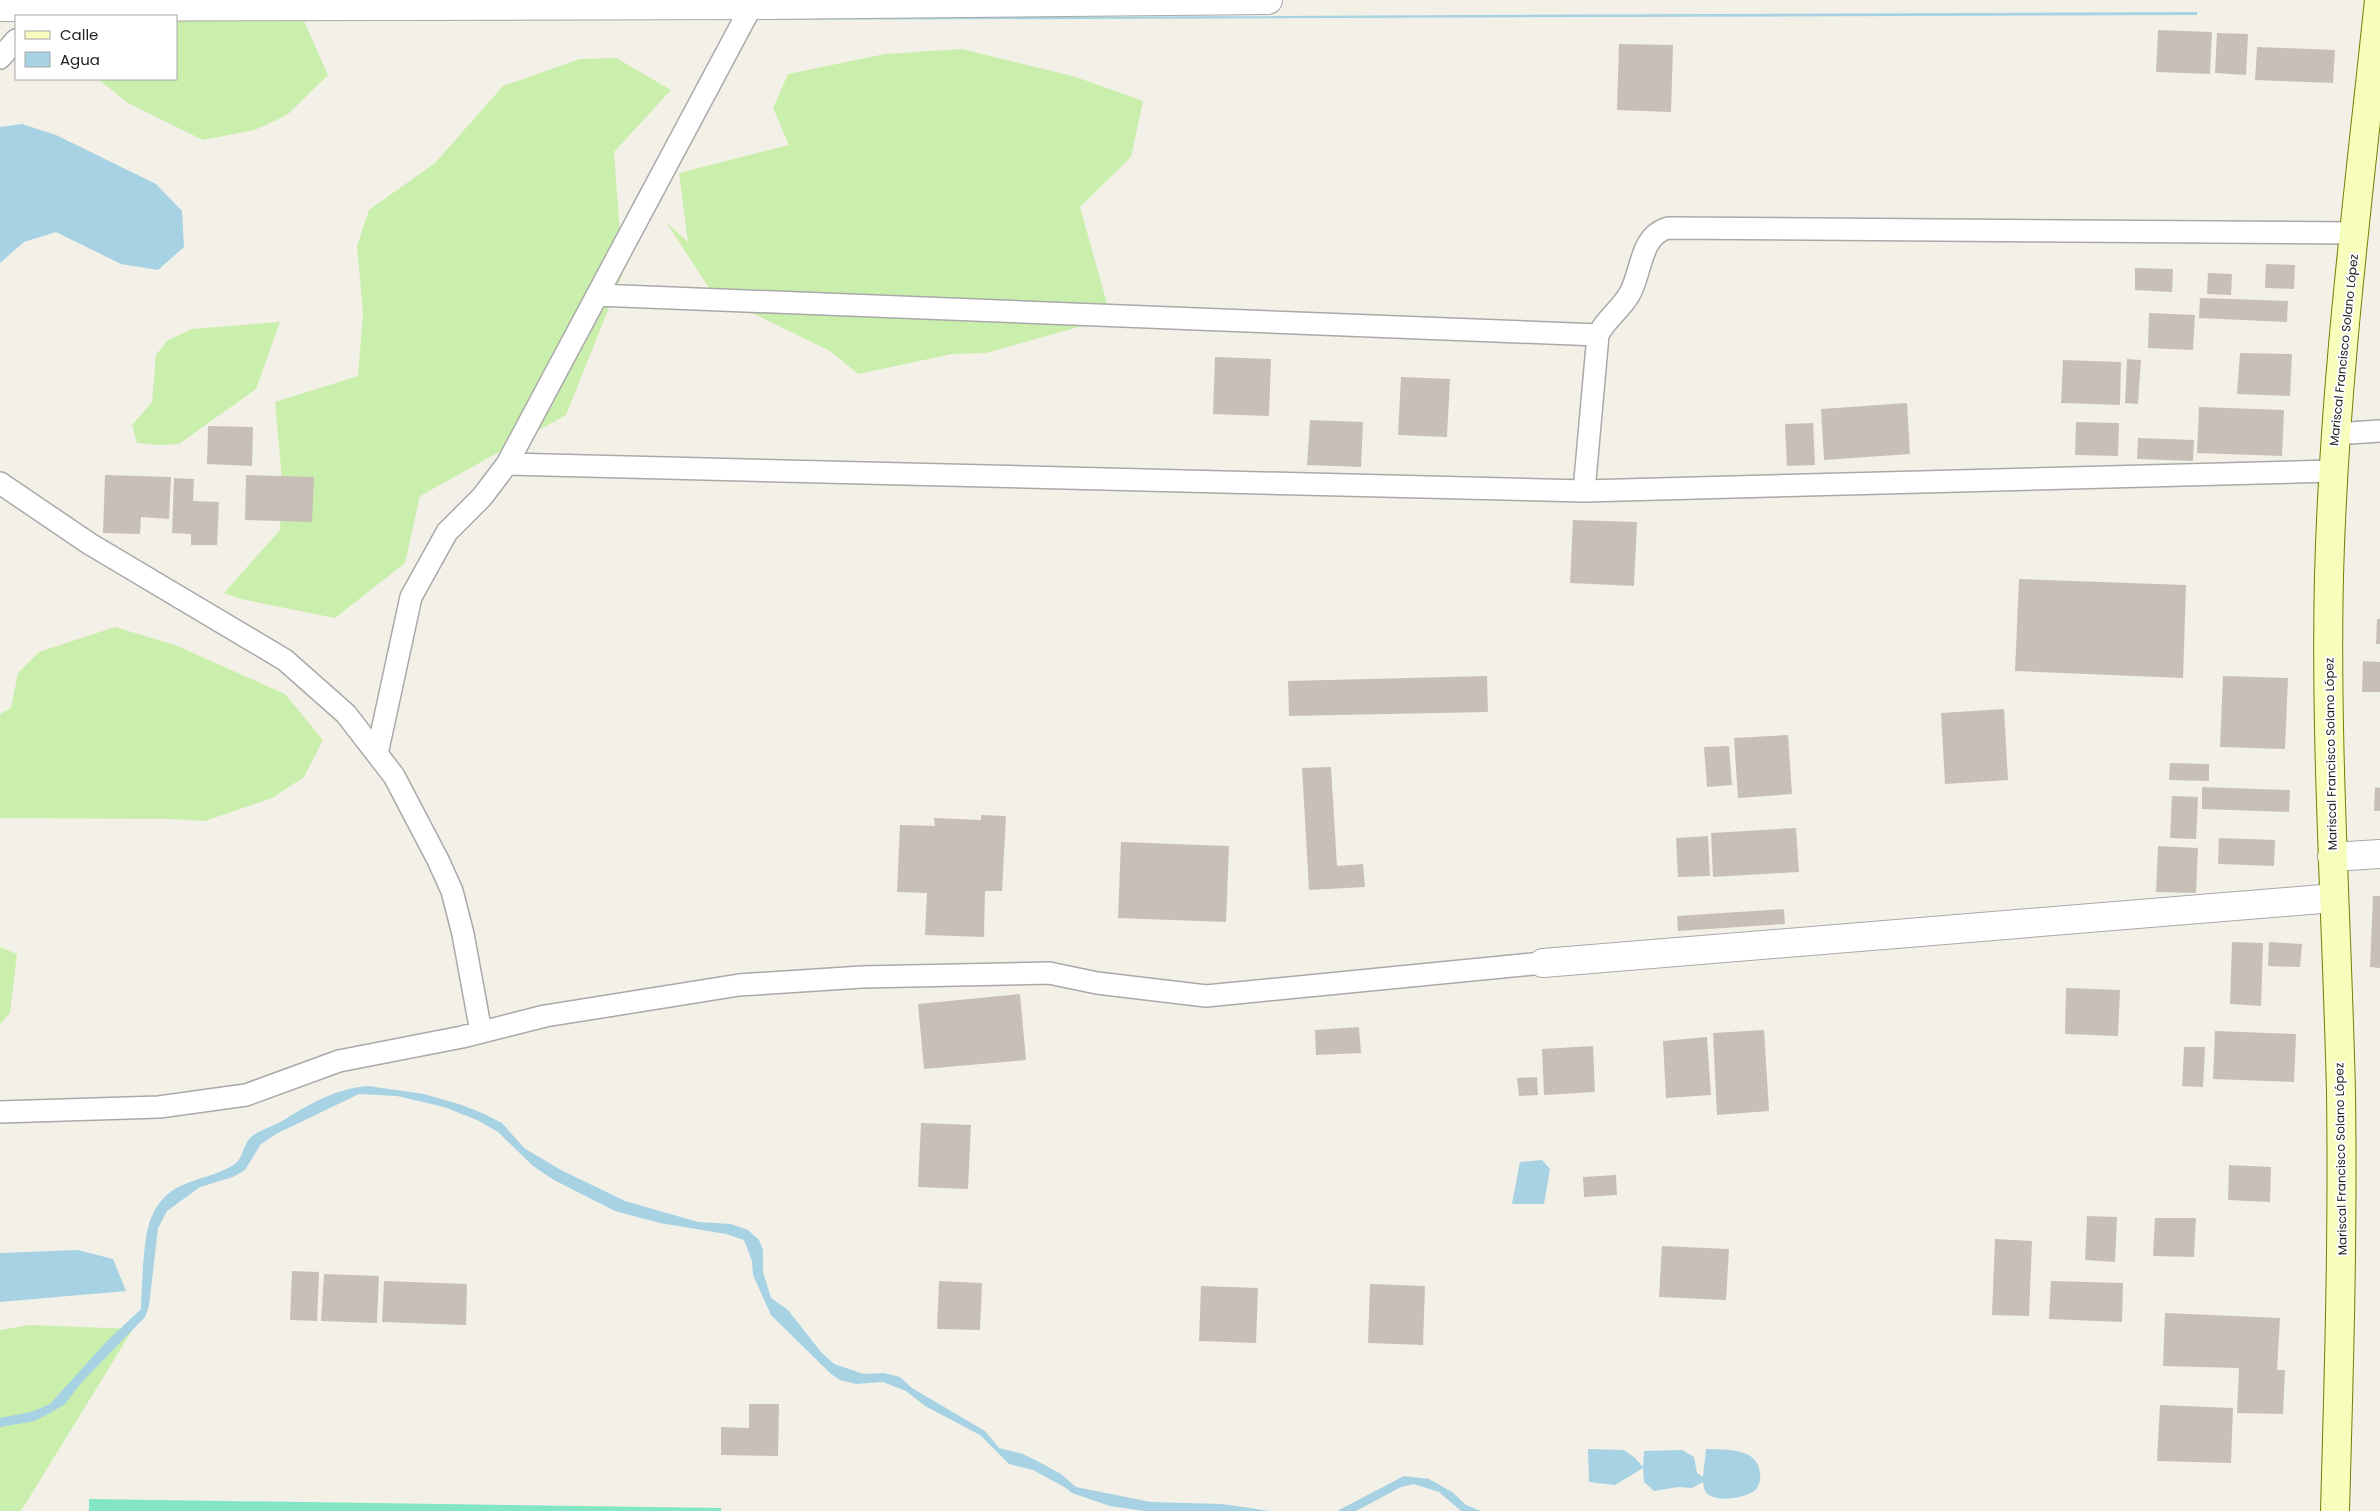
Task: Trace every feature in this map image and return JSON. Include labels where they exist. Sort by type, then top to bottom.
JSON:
[{"type":"main road","name":"Mariscal Francisco Solano López","points":[[2335,1511],[2342,1282],[2340,1092],[2332,857],[2329,582],[2332,471],[2379,0]]},
{"type":"street","points":[[0,7],[51,11],[1268,0]]},
{"type":"street","points":[[2332,857],[2380,854]]},
{"type":"street","points":[[1543,963],[2334,898]]},
{"type":"lane","points":[[377,754],[411,597],[447,532],[482,497],[507,464],[752,4]]},
{"type":"lane","points":[[0,58],[15,41]]},
{"type":"lane","points":[[1584,492],[1598,335],[1602,327],[1629,295],[1648,242],[1658,231],[1668,228],[2355,233]]},
{"type":"lane","points":[[597,295],[1598,335]]},
{"type":"lane","points":[[2335,434],[2380,431]]},
{"type":"lane","points":[[507,464],[1584,492],[2332,471]]},
{"type":"lane","points":[[0,483],[90,544],[285,660],[346,714],[394,776],[452,891],[463,934],[481,1032]]},
{"type":"lane","points":[[0,1112],[159,1107],[246,1095],[339,1061],[481,1032],[545,1016],[749,984],[862,977],[1049,973],[1096,983],[1206,996],[1543,963]]},
{"type":"green space","points":[[269,8],[304,21],[328,75],[287,115],[255,130],[203,140],[128,103],[99,80],[178,80],[178,17]]},
{"type":"green space","points":[[962,49],[1076,77],[1143,101],[1131,157],[1080,207],[1111,318],[986,353],[952,354],[858,374],[830,351],[713,294],[666,222],[688,242],[679,173],[789,145],[773,108],[788,74],[885,54]]},
{"type":"green space","points":[[616,58],[671,90],[614,152],[623,273],[566,415],[420,496],[405,563],[335,618],[241,599],[224,593],[280,530],[282,479],[275,402],[358,376],[363,313],[357,246],[369,210],[435,163],[503,86],[580,59]]},
{"type":"green space","points":[[280,322],[256,389],[179,444],[137,443],[132,425],[152,402],[156,355],[168,340],[192,329]]},
{"type":"green space","points":[[115,627],[175,645],[285,694],[323,740],[304,777],[272,798],[205,821],[171,819],[0,818],[0,714],[11,708],[18,673],[39,652]]},
{"type":"green space","points":[[0,947],[17,954],[10,1013],[0,1024]]},
{"type":"green space","points":[[30,1325],[133,1329],[21,1511],[0,1511],[0,1330]]},
{"type":"green space","points":[[89,1499],[721,1508],[721,1511],[89,1511]]},
{"type":"water","points":[[2197,12],[2197,15],[767,20],[766,18]]},
{"type":"water","points":[[22,124],[56,135],[156,184],[182,211],[184,247],[158,270],[121,264],[56,232],[24,242],[0,263],[0,127]]},
{"type":"water","points":[[368,1086],[424,1094],[482,1113],[502,1123],[524,1148],[561,1170],[625,1201],[698,1222],[731,1224],[748,1230],[759,1240],[763,1250],[763,1272],[771,1298],[788,1310],[821,1352],[834,1364],[864,1374],[884,1373],[900,1377],[912,1388],[985,1431],[999,1448],[1023,1454],[1041,1463],[1061,1474],[1076,1487],[1151,1502],[1222,1504],[1270,1511],[1144,1511],[1110,1506],[1072,1493],[1033,1470],[1009,1464],[980,1435],[925,1406],[906,1391],[883,1382],[856,1384],[840,1380],[831,1374],[771,1315],[753,1275],[752,1261],[744,1240],[726,1234],[660,1223],[615,1211],[554,1180],[533,1166],[498,1132],[477,1120],[444,1107],[397,1096],[359,1094],[276,1134],[261,1144],[245,1170],[233,1177],[200,1187],[167,1211],[158,1228],[149,1306],[145,1317],[81,1383],[64,1405],[35,1421],[0,1427],[0,1418],[31,1412],[50,1404],[107,1341],[141,1309],[143,1262],[148,1226],[158,1205],[167,1195],[186,1183],[232,1166],[241,1157],[250,1138],[258,1132],[334,1093]]},
{"type":"water","points":[[1542,1160],[1550,1169],[1544,1204],[1512,1204],[1520,1162]]},
{"type":"water","points":[[78,1250],[113,1259],[126,1291],[0,1302],[0,1253]]},
{"type":"water","points":[[1588,1449],[1624,1450],[1643,1467],[1644,1451],[1682,1450],[1694,1457],[1697,1473],[1703,1477],[1706,1449],[1731,1450],[1747,1454],[1753,1458],[1758,1465],[1760,1481],[1754,1491],[1738,1497],[1725,1499],[1707,1494],[1703,1482],[1692,1488],[1678,1487],[1654,1491],[1644,1482],[1643,1468],[1615,1485],[1589,1482]]},
{"type":"water","points":[[1404,1476],[1429,1479],[1452,1492],[1466,1505],[1481,1511],[1461,1511],[1439,1492],[1414,1484],[1401,1487],[1356,1511],[1337,1511]]},
{"type":"building","points":[[2158,30],[2212,32],[2210,74],[2156,72]]},
{"type":"building","points":[[2217,33],[2248,34],[2246,75],[2215,73]]},
{"type":"building","points":[[1619,44],[1673,45],[1671,112],[1617,110]]},
{"type":"building","points":[[2257,47],[2335,50],[2333,83],[2255,80]]},
{"type":"building","points":[[2266,264],[2295,265],[2294,289],[2265,288]]},
{"type":"building","points":[[2135,268],[2173,269],[2172,292],[2135,290]]},
{"type":"building","points":[[2208,273],[2232,274],[2231,295],[2207,294]]},
{"type":"building","points":[[2200,298],[2288,301],[2287,322],[2199,318]]},
{"type":"building","points":[[2149,313],[2195,315],[2193,350],[2148,348]]},
{"type":"building","points":[[2240,353],[2292,354],[2290,396],[2237,394]]},
{"type":"building","points":[[1215,357],[1271,359],[1269,416],[1213,414]]},
{"type":"building","points":[[2127,359],[2141,360],[2138,404],[2125,403]]},
{"type":"building","points":[[2063,360],[2121,362],[2120,405],[2061,403]]},
{"type":"building","points":[[1401,377],[1450,379],[1447,437],[1398,435]]},
{"type":"building","points":[[1907,403],[1910,454],[1824,460],[1821,409]]},
{"type":"building","points":[[2199,407],[2284,410],[2282,456],[2197,453]]},
{"type":"building","points":[[1310,420],[1363,422],[1361,467],[1307,465]]},
{"type":"building","points":[[2076,422],[2119,423],[2118,456],[2075,455]]},
{"type":"building","points":[[1813,423],[1815,465],[1787,466],[1785,424]]},
{"type":"building","points":[[208,426],[253,427],[252,466],[207,464]]},
{"type":"building","points":[[2138,438],[2194,440],[2193,461],[2137,459]]},
{"type":"building","points":[[105,475],[171,477],[169,519],[141,517],[140,534],[103,533]]},
{"type":"building","points":[[246,475],[314,477],[312,522],[245,520]]},
{"type":"building","points":[[174,478],[194,479],[193,501],[219,502],[217,545],[191,545],[191,534],[172,533]]},
{"type":"building","points":[[1573,520],[1637,522],[1634,586],[1570,583]]},
{"type":"building","points":[[2019,579],[2186,585],[2183,678],[2015,671]]},
{"type":"building","points":[[2377,619],[2380,619],[2380,644],[2376,644]]},
{"type":"building","points":[[2363,661],[2380,662],[2380,692],[2362,692]]},
{"type":"building","points":[[1487,676],[1488,712],[1289,716],[1288,681]]},
{"type":"building","points":[[2223,676],[2288,678],[2285,749],[2220,747]]},
{"type":"building","points":[[2004,709],[2008,780],[1945,784],[1941,713]]},
{"type":"building","points":[[1788,735],[1792,794],[1738,798],[1734,738]]},
{"type":"building","points":[[1729,746],[1732,785],[1707,787],[1704,747]]},
{"type":"building","points":[[2170,763],[2209,764],[2209,781],[2169,780]]},
{"type":"building","points":[[1331,767],[1337,866],[1363,864],[1365,887],[1309,890],[1302,768]]},
{"type":"building","points":[[2202,787],[2290,790],[2289,812],[2202,809]]},
{"type":"building","points":[[2375,787],[2380,788],[2380,811],[2374,811]]},
{"type":"building","points":[[2172,796],[2198,797],[2196,839],[2170,838]]},
{"type":"building","points":[[981,815],[1006,816],[1002,891],[985,891],[984,937],[925,935],[927,893],[897,892],[900,825],[935,826],[934,818],[981,820]]},
{"type":"building","points":[[1796,828],[1799,872],[1713,877],[1711,833]]},
{"type":"building","points":[[1708,836],[1710,876],[1678,877],[1676,838]]},
{"type":"building","points":[[2219,838],[2275,840],[2274,866],[2218,864]]},
{"type":"building","points":[[1121,842],[1229,846],[1226,922],[1118,918]]},
{"type":"building","points":[[2158,846],[2198,848],[2196,893],[2156,892]]},
{"type":"building","points":[[2373,896],[2380,896],[2380,968],[2370,967]]},
{"type":"building","points":[[1784,909],[1785,924],[1678,931],[1677,916]]},
{"type":"building","points":[[2232,942],[2263,943],[2261,1006],[2230,1004]]},
{"type":"building","points":[[2269,942],[2302,944],[2300,967],[2268,966]]},
{"type":"building","points":[[2066,988],[2120,990],[2118,1036],[2065,1034]]},
{"type":"building","points":[[1020,994],[1026,1060],[924,1069],[918,1004]]},
{"type":"building","points":[[1359,1027],[1361,1053],[1316,1055],[1315,1030]]},
{"type":"building","points":[[1764,1030],[1769,1111],[1717,1115],[1713,1033]]},
{"type":"building","points":[[2215,1031],[2296,1034],[2294,1082],[2213,1079]]},
{"type":"building","points":[[1707,1037],[1711,1095],[1666,1098],[1663,1041]]},
{"type":"building","points":[[1593,1046],[1595,1092],[1544,1095],[1542,1049]]},
{"type":"building","points":[[2184,1047],[2205,1047],[2203,1087],[2182,1086]]},
{"type":"building","points":[[1537,1077],[1538,1095],[1519,1096],[1517,1078]]},
{"type":"building","points":[[921,1123],[971,1125],[968,1189],[918,1187]]},
{"type":"building","points":[[2229,1165],[2271,1167],[2270,1202],[2228,1200]]},
{"type":"building","points":[[1616,1175],[1617,1195],[1584,1197],[1583,1177]]},
{"type":"building","points":[[2087,1216],[2117,1217],[2115,1262],[2085,1260]]},
{"type":"building","points":[[2155,1218],[2196,1218],[2194,1257],[2153,1256]]},
{"type":"building","points":[[1995,1239],[2032,1241],[2029,1316],[1992,1315]]},
{"type":"building","points":[[1662,1246],[1729,1249],[1726,1300],[1659,1297]]},
{"type":"building","points":[[292,1271],[319,1272],[317,1321],[290,1320]]},
{"type":"building","points":[[324,1274],[379,1276],[377,1323],[321,1321]]},
{"type":"building","points":[[384,1281],[467,1284],[466,1325],[382,1322]]},
{"type":"building","points":[[939,1281],[982,1283],[980,1330],[937,1329]]},
{"type":"building","points":[[2051,1281],[2123,1283],[2122,1322],[2049,1319]]},
{"type":"building","points":[[1370,1284],[1425,1286],[1423,1345],[1368,1343]]},
{"type":"building","points":[[1201,1286],[1258,1288],[1256,1343],[1199,1341]]},
{"type":"building","points":[[2165,1313],[2280,1318],[2277,1370],[2285,1370],[2283,1414],[2237,1413],[2239,1368],[2163,1366]]},
{"type":"building","points":[[749,1404],[779,1404],[778,1456],[721,1455],[721,1427],[749,1428]]},
{"type":"building","points":[[2160,1405],[2233,1408],[2231,1463],[2157,1461]]}]
